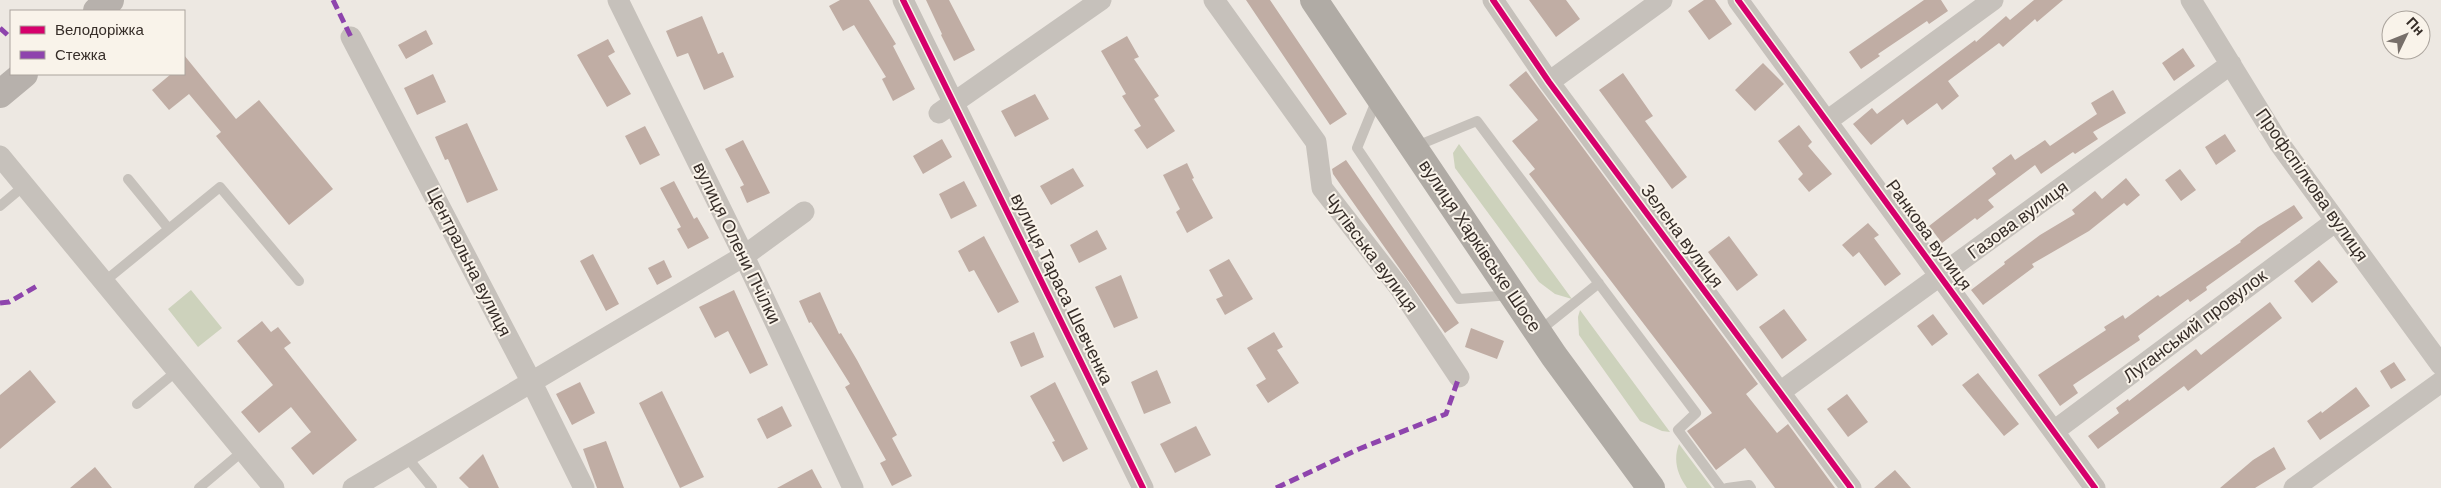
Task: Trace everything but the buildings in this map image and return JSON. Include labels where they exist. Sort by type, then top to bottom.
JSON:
[{"type":"highway","name":"вулиця Харківське Шосе","points":[[1314,0],[1538,332],[1652,488]]},
{"type":"main road","points":[[97,10],[110,0]]},
{"type":"main road","points":[[0,94],[23,75]]},
{"type":"street","name":"вулиця Олени Пчілки","points":[[618,0],[744,256],[853,488]]},
{"type":"street","name":"вулиця Тараса Шевченка","points":[[903,0],[946,108],[1143,488]]},
{"type":"street","points":[[946,108],[1101,0]]},
{"type":"street","name":"Чутівська вулиця","points":[[1214,0],[1316,142],[1322,188],[1399,287],[1459,377]]},
{"type":"street","name":"Зелена вулиця","points":[[1493,0],[1549,82],[1851,488]]},
{"type":"street","points":[[1549,82],[1662,0]]},
{"type":"street","name":"Ранкова вулиця","points":[[1738,0],[2095,488]]},
{"type":"street","points":[[1827,122],[1993,0]]},
{"type":"street","name":"Профспілкова вулиця","points":[[2190,0],[2279,143],[2441,365]]},
{"type":"street","name":"Центральна вулиця","points":[[351,37],[531,381],[584,488]]},
{"type":"street","name":"Газова вулиця","points":[[1780,392],[1941,277],[2230,64]]},
{"type":"street","points":[[0,156],[274,488]]},
{"type":"street","points":[[353,488],[744,256],[804,212]]},
{"type":"street","name":"Луганський провулок","points":[[2054,431],[2336,221]]},
{"type":"street","points":[[2294,488],[2441,382]]},
{"type":"lane","points":[[1378,95],[1357,148],[1459,299],[1513,294]]},
{"type":"lane","points":[[1413,147],[1477,121],[1696,413],[1678,430],[1721,488]]},
{"type":"lane","points":[[128,179],[168,228]]},
{"type":"lane","points":[[0,206],[25,185]]},
{"type":"lane","points":[[104,281],[220,187],[299,281]]},
{"type":"lane","points":[[1538,332],[1598,283]]},
{"type":"lane","points":[[137,404],[178,370]]},
{"type":"lane","points":[[199,488],[243,451]]},
{"type":"lane","points":[[406,456],[432,488]]},
{"type":"lane","points":[[1727,488],[1749,485],[1751,488]]},
{"type":"green space","points":[[1459,144],[1572,299],[1555,294],[1539,282],[1455,168],[1453,153]]},
{"type":"green space","points":[[191,290],[222,328],[198,347],[168,309]]},
{"type":"green space","points":[[1580,310],[1670,432],[1662,431],[1640,421],[1579,335],[1578,317]]},
{"type":"green space","points":[[1679,444],[1712,488],[1687,488],[1677,467],[1676,456]]},
{"type":"marked path","points":[[333,0],[351,37]]},
{"type":"marked path","points":[[0,28],[10,37]]},
{"type":"marked path","points":[[0,303],[9,302],[37,286]]},
{"type":"marked path","points":[[1276,488],[1359,449],[1446,414],[1459,377]]},
{"type":"cycle path","points":[[903,0],[1143,488]]},
{"type":"cycle path","points":[[1493,0],[1549,82],[1851,488]]},
{"type":"cycle path","points":[[1738,0],[2095,488]]}]
